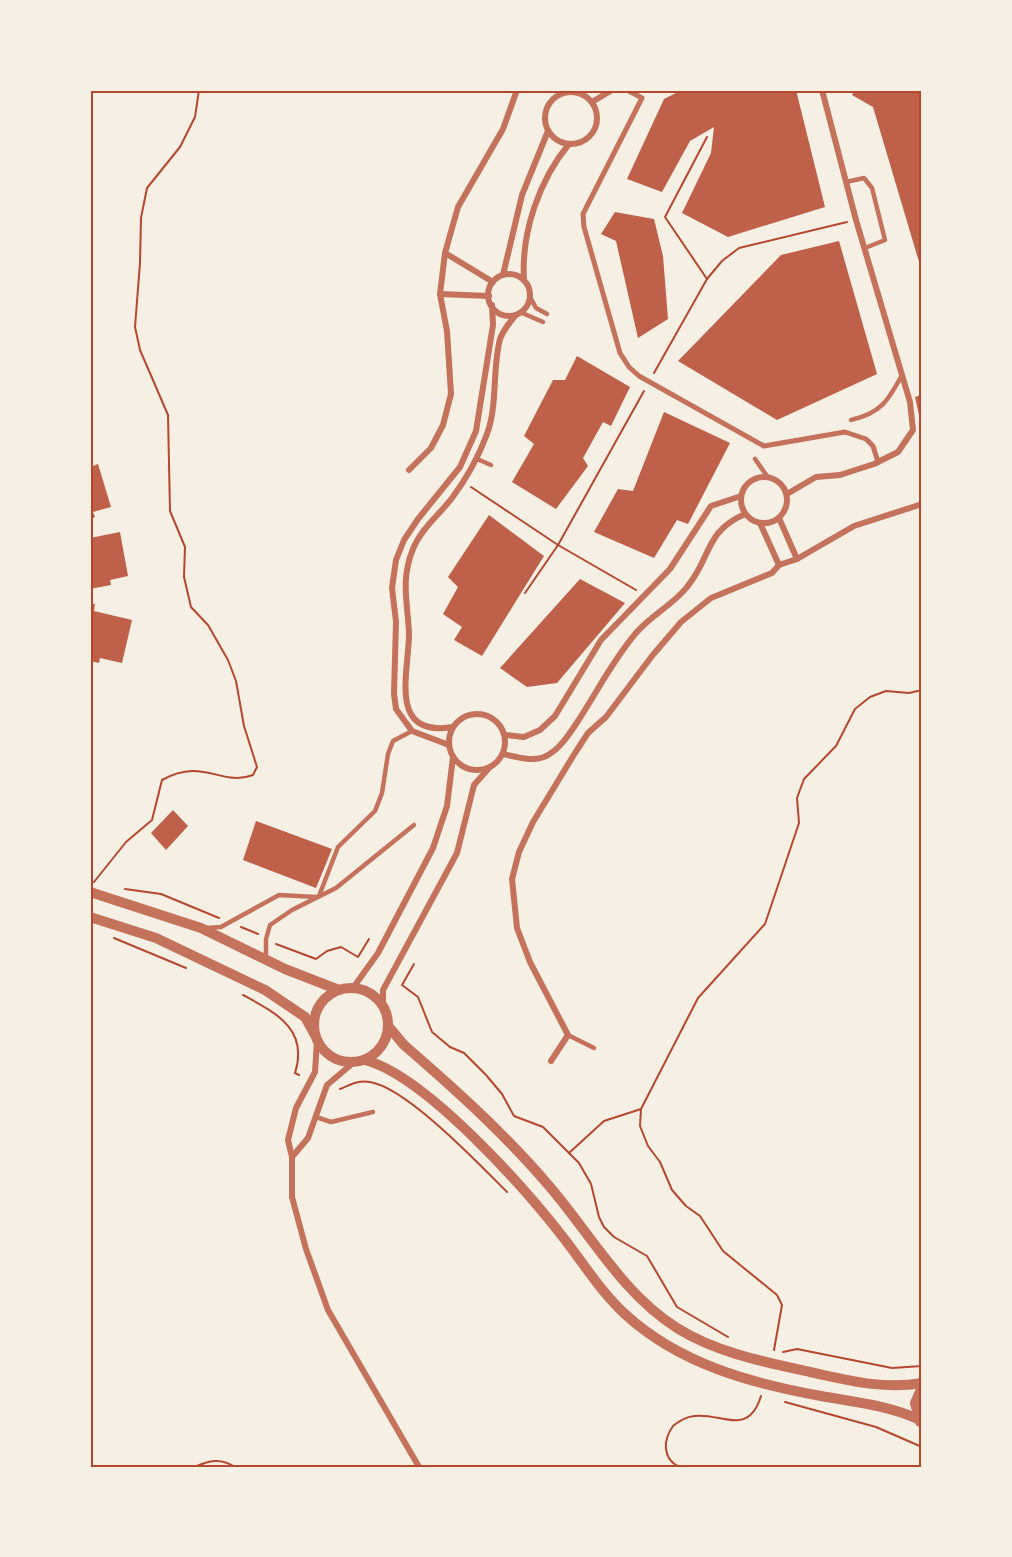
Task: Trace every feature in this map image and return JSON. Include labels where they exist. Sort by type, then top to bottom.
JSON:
[{"type":"street","points":[[409,470],[431,448],[443,425],[451,394],[447,331],[440,294],[445,253],[458,207],[503,129],[517,90]]},
{"type":"street","points":[[503,275],[522,195],[548,131],[545,116],[551,90]]},
{"type":"street","points":[[591,102],[612,90]]},
{"type":"street","points":[[627,90],[642,98],[588,200],[583,214],[584,227],[620,353],[628,367],[649,382],[764,446],[845,432],[866,438],[873,446],[878,462]]},
{"type":"street","points":[[787,494],[816,477],[840,475],[878,462],[898,452],[913,430],[902,375],[856,220],[822,90]]},
{"type":"street","points":[[548,131],[557,140],[578,144],[592,134],[597,118],[591,102],[577,91],[562,93],[550,102]]},
{"type":"street","points":[[569,144],[554,161],[538,195],[523,263],[524,280],[530,297],[500,339],[490,425],[477,459],[463,482],[413,547],[405,574],[404,601],[409,632],[404,695],[410,710],[420,723],[436,730],[453,727],[467,715],[486,714],[501,726],[505,735],[503,754],[474,784],[457,853],[383,990],[383,1006],[388,1027],[404,1045],[520,1153],[561,1200],[619,1276],[646,1305],[678,1328],[732,1348],[879,1385],[922,1385],[915,1403],[920,1422]]},
{"type":"street","points":[[445,253],[493,282]]},
{"type":"street","points":[[449,745],[412,731],[396,709],[394,694],[396,640],[392,588],[396,560],[418,519],[460,467],[476,431],[493,325],[489,296],[493,282],[503,275],[518,276],[524,280]]},
{"type":"street","points":[[440,294],[489,296]]},
{"type":"street","points":[[492,305],[503,315],[517,314]]},
{"type":"street","points":[[759,523],[773,522],[786,508],[787,494],[780,482],[767,476],[747,483],[741,496],[745,514],[759,523],[779,564]]},
{"type":"street","points":[[505,735],[524,737],[540,730],[555,716],[601,640],[670,569],[711,506],[741,496]]},
{"type":"street","points":[[551,1061],[568,1035],[530,962],[517,928],[512,903],[512,879],[519,852],[533,822],[588,733],[606,717],[681,622],[711,598],[772,573],[779,564],[797,559],[854,526],[922,504]]},
{"type":"street","points":[[503,754],[532,759],[547,756],[564,741],[594,698],[617,656],[638,630],[688,587],[714,536],[729,522],[745,514]]},
{"type":"street","points":[[779,518],[797,559]]},
{"type":"street","points":[[353,988],[378,953],[433,848],[447,806],[453,757],[449,745],[453,727]]},
{"type":"street","points":[[453,757],[473,770],[489,768]]},
{"type":"street","points":[[95,894],[201,928],[266,960],[339,990]]},
{"type":"street","points":[[91,917],[156,938],[265,990],[305,1017],[327,1055],[342,1062],[359,1061],[388,1068],[410,1082],[461,1126],[534,1202],[610,1298],[639,1326],[680,1354],[726,1373],[767,1385],[891,1409],[920,1422]]},
{"type":"street","points":[[383,1006],[370,993],[353,988],[339,990],[329,995],[316,1013],[315,1072],[296,1108],[288,1140],[292,1157],[292,1197],[306,1249],[328,1310],[419,1467]]},
{"type":"street","points":[[292,1157],[308,1138],[327,1085],[383,1045],[388,1027]]},
{"type":"lane","points":[[846,182],[864,178],[872,188],[885,240],[865,248]]},
{"type":"lane","points":[[530,297],[536,308],[547,315]]},
{"type":"lane","points":[[517,314],[543,322]]},
{"type":"lane","points":[[851,420],[869,416],[881,407],[902,375]]},
{"type":"lane","points":[[477,459],[491,465]]},
{"type":"lane","points":[[755,459],[767,476]]},
{"type":"lane","points":[[318,897],[338,848],[375,811],[382,793],[388,754],[393,741],[412,731]]},
{"type":"lane","points":[[266,960],[266,939],[270,925],[336,888],[414,825]]},
{"type":"lane","points":[[201,928],[221,927],[279,895],[318,897]]},
{"type":"lane","points":[[568,1035],[594,1048]]},
{"type":"lane","points":[[316,1117],[331,1122],[373,1112]]},
{"type":"path","points":[[90,887],[126,842],[152,820],[162,780],[175,773],[190,770],[244,779],[253,776],[257,767],[244,726],[236,681],[228,660],[208,625],[190,607],[184,577],[185,547],[170,511],[168,415],[140,350],[135,327],[141,218],[147,188],[180,147],[195,117],[199,90]]},
{"type":"path","points":[[707,137],[664,218],[707,279]]},
{"type":"path","points":[[525,593],[558,545],[707,279],[722,261],[739,248],[856,220]]},
{"type":"path","points":[[463,482],[558,545],[644,595]]},
{"type":"path","points":[[777,1359],[782,1305],[777,1295],[723,1251],[700,1216],[686,1206],[672,1190],[640,1126],[641,1109],[698,998],[765,924],[799,823],[797,798],[804,779],[836,746],[855,709],[870,697],[886,692],[909,693],[922,690]]},
{"type":"path","points":[[107,934],[121,943],[187,968]]},
{"type":"path","points":[[414,964],[402,985],[418,997],[432,1032],[450,1047],[464,1053],[486,1075],[502,1094],[514,1116],[543,1127],[569,1153],[585,1171],[595,1196],[598,1217],[608,1232],[647,1256],[677,1307],[729,1337],[732,1348]]},
{"type":"path","points":[[239,992],[276,1014],[289,1025],[298,1046],[300,1057],[295,1073],[299,1075]]},
{"type":"path","points":[[334,1088],[341,1089],[350,1083],[361,1081],[387,1088],[434,1122],[511,1197]]},
{"type":"path","points":[[569,1153],[604,1121],[641,1109]]},
{"type":"path","points":[[777,1359],[797,1349],[892,1368],[905,1369],[922,1366]]},
{"type":"path","points":[[679,1467],[668,1455],[664,1445],[673,1426],[696,1415],[721,1420],[742,1420],[758,1407],[767,1385]]},
{"type":"path","points":[[779,1399],[795,1406],[885,1430],[922,1447]]},
{"type":"path","points":[[195,1467],[207,1461],[219,1460],[235,1467]]},
{"type":"building","points":[[682,90],[796,90],[825,207],[728,237],[682,213],[711,153],[714,127],[690,141],[662,192],[627,179],[664,99]]},
{"type":"building","points":[[855,90],[922,90],[922,272],[873,107],[852,95]]},
{"type":"building","points":[[615,212],[654,219],[663,256],[668,319],[638,338],[616,241],[601,234]]},
{"type":"building","points":[[839,241],[877,374],[777,420],[678,361],[781,255]]},
{"type":"building","points":[[577,356],[630,387],[611,426],[603,422],[583,458],[588,466],[556,509],[512,482],[534,444],[524,436],[553,380],[565,380]]},
{"type":"building","points":[[922,395],[922,424],[921,424],[915,397]]},
{"type":"building","points":[[664,412],[730,443],[688,524],[677,520],[654,558],[594,532],[618,489],[633,491]]},
{"type":"building","points":[[98,464],[111,507],[93,512],[95,517],[90,519],[90,467]]},
{"type":"building","points":[[489,515],[544,556],[482,656],[454,640],[462,627],[443,614],[458,587],[448,577]]},
{"type":"building","points":[[120,532],[128,576],[110,580],[111,585],[90,589],[90,538]]},
{"type":"building","points":[[580,579],[625,603],[557,683],[527,687],[500,668]]},
{"type":"building","points":[[90,603],[95,604],[94,611],[132,620],[122,663],[100,658],[99,663],[90,661]]},
{"type":"building","points":[[173,810],[188,826],[166,850],[151,833]]},
{"type":"building","points":[[256,821],[332,849],[316,888],[243,860]]}]
